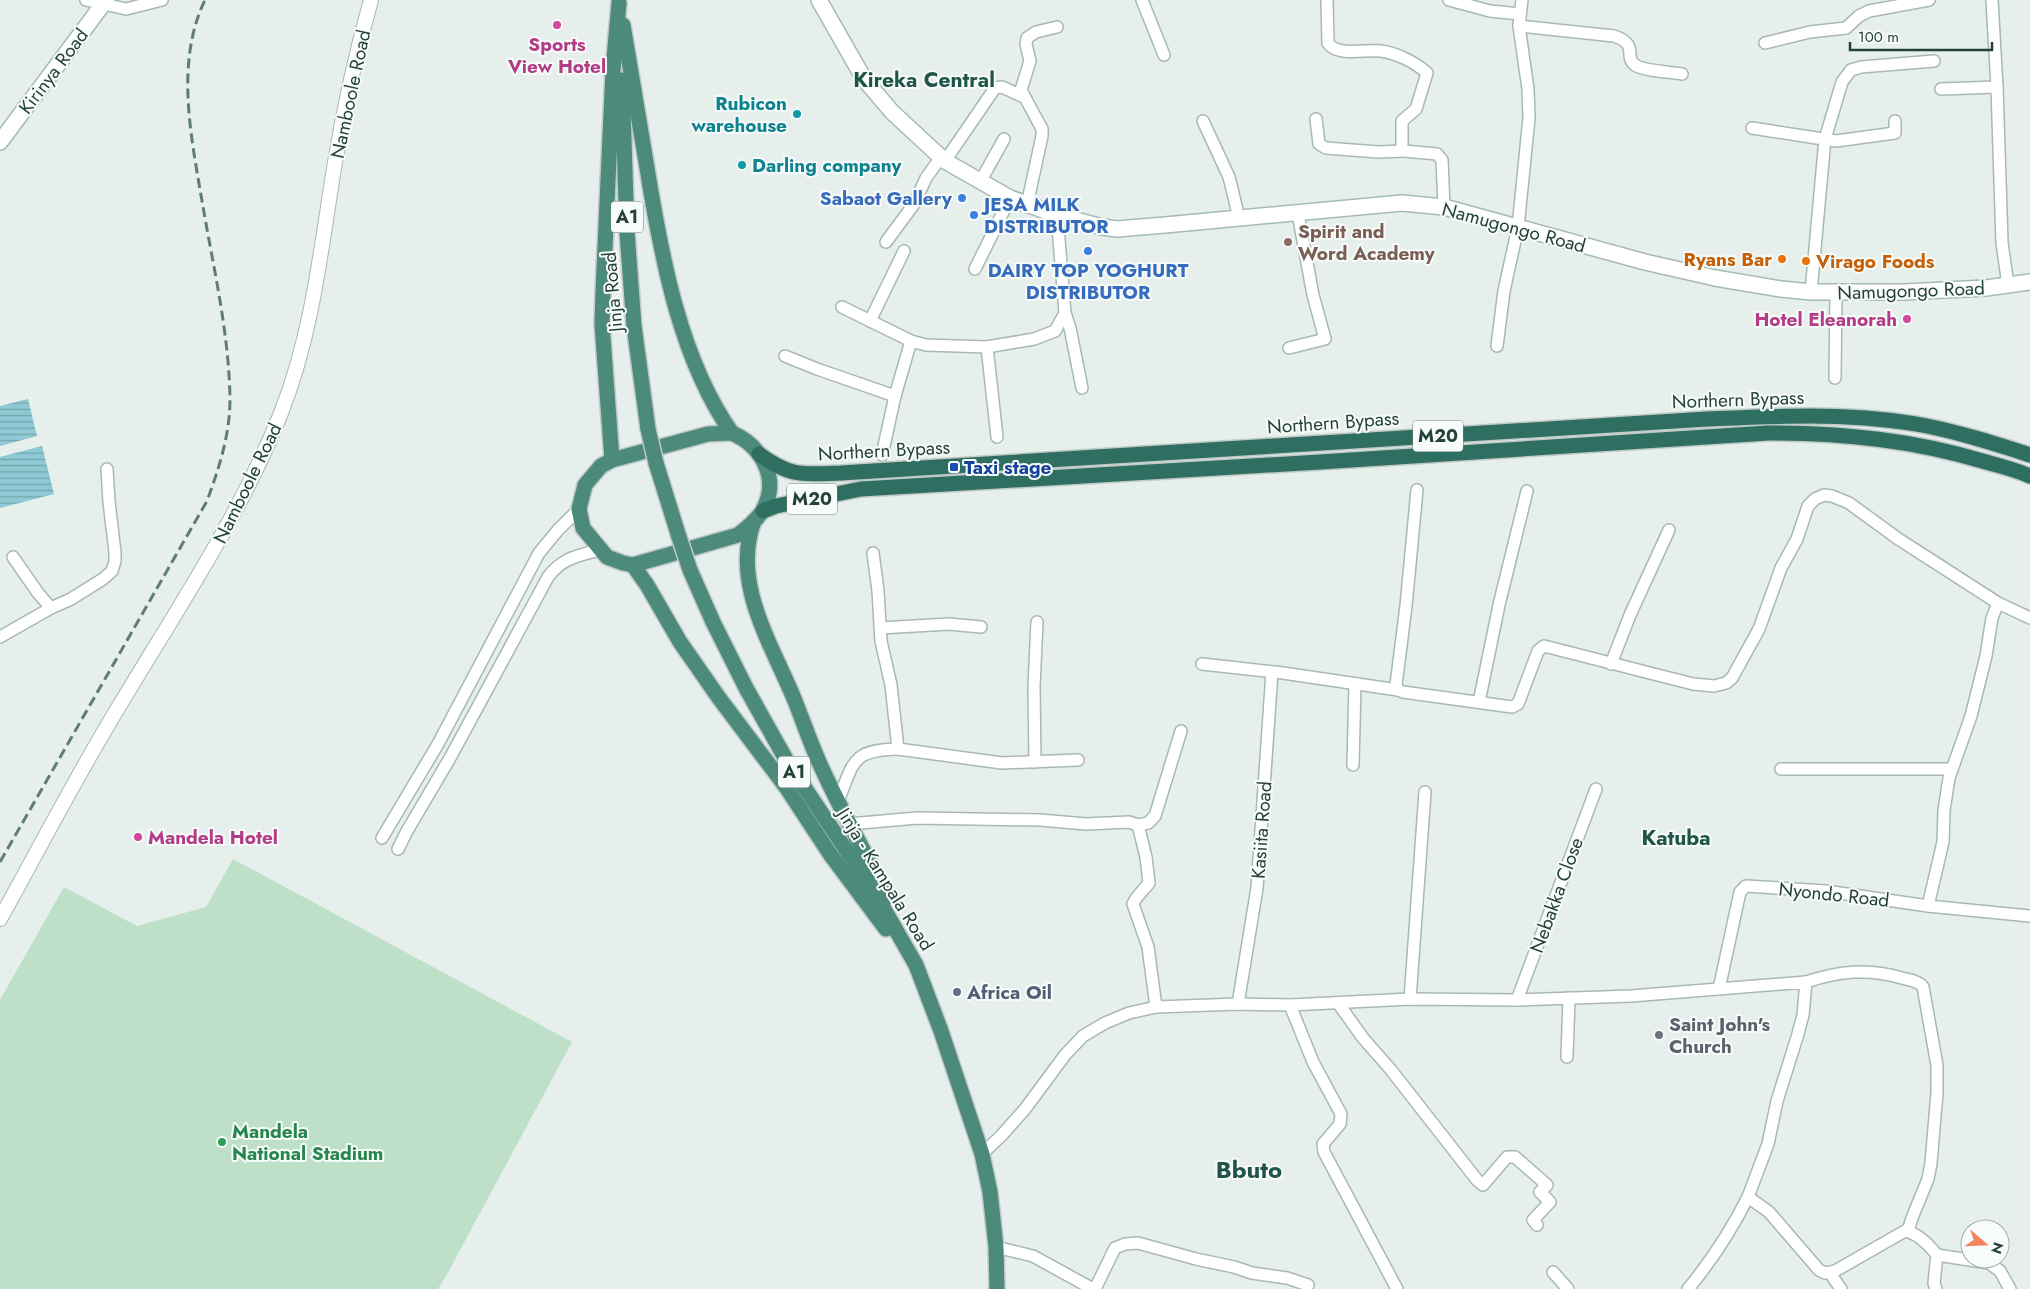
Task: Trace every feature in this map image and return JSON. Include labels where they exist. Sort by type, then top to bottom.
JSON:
[{"type":"highway","name":"Jinja Road","points":[[619,1],[627,232],[634,326],[648,430],[656,463],[690,570]]},
{"type":"highway","points":[[619,1],[666,270],[684,333],[719,415],[732,434]]},
{"type":"highway","points":[[612,460],[602,324],[613,78],[619,1]]},
{"type":"highway","name":"Northern Bypass","points":[[759,454],[774,465],[789,472],[804,474],[841,473],[1707,419],[1800,415],[1862,418],[1925,426],[1979,438],[2030,455]]},
{"type":"highway","name":"Northern Bypass","points":[[759,515],[786,504],[861,489],[1768,433],[1821,433],[1875,437],[1950,451],[2030,476]]},
{"type":"highway","points":[[759,515],[738,535],[633,565],[611,559],[599,550],[583,528],[579,509],[585,485],[601,466],[612,460],[708,434],[732,434],[742,438],[759,454],[768,470],[770,482],[768,498],[748,537],[746,553],[748,576],[757,612],[768,643],[795,700],[825,775],[898,916],[916,965]]},
{"type":"highway","points":[[633,565],[647,585],[680,642],[718,698],[786,787],[830,854],[916,965]]},
{"type":"highway","name":"Jinja - Kampala Road","points":[[690,570],[713,622],[746,688],[788,763],[873,890],[916,965],[936,1016],[982,1154],[990,1192],[996,1247],[997,1289]]},
{"type":"main road","name":"Namugongo Road","points":[[819,0],[864,78],[892,112],[943,159],[1010,198],[1057,215],[1102,227],[1117,228],[1298,214],[1402,203],[1444,207],[1638,260],[1715,278],[1811,292],[1904,292],[1986,288],[2030,282]]},
{"type":"main road","name":"Kirinya Road","points":[[0,142],[105,2]]},
{"type":"street","points":[[86,0],[105,2],[126,9],[162,0]]},
{"type":"street","name":"Namboole Road","points":[[0,920],[116,711],[223,536],[282,412],[312,309],[335,162],[347,100],[371,0]]},
{"type":"street","points":[[1142,0],[1164,55]]},
{"type":"street","points":[[1327,0],[1328,43],[1330,46],[1335,49],[1345,50],[1381,51],[1419,66],[1426,73],[1416,109],[1402,121],[1402,149],[1404,151]]},
{"type":"street","points":[[1449,0],[1520,20],[1614,36],[1628,43],[1631,61],[1637,66],[1682,74]]},
{"type":"street","points":[[1497,346],[1504,291],[1518,228],[1529,118],[1528,89],[1521,48],[1520,20],[1522,0]]},
{"type":"street","points":[[1765,43],[1810,32],[1846,28],[1869,11],[1929,0]]},
{"type":"street","points":[[1992,0],[2002,243],[2008,285]]},
{"type":"street","points":[[1027,205],[1042,129],[1021,90],[1030,61],[1026,44],[1027,38],[1036,32],[1057,27]]},
{"type":"street","points":[[1811,292],[1825,139],[1842,82],[1851,70],[1861,67],[1934,61]]},
{"type":"street","points":[[886,242],[914,204],[926,178],[943,159],[994,88],[1002,87],[1024,96]]},
{"type":"street","points":[[1941,90],[1997,87]]},
{"type":"street","points":[[1316,119],[1319,144],[1326,148],[1437,154],[1442,160],[1444,207]]},
{"type":"street","points":[[1203,120],[1229,177],[1240,218]]},
{"type":"street","points":[[1752,128],[1846,141],[1895,133],[1895,121]]},
{"type":"street","points":[[980,182],[1004,139]]},
{"type":"street","points":[[975,269],[1010,198]]},
{"type":"street","points":[[1288,348],[1324,339],[1313,295],[1298,214]]},
{"type":"street","points":[[1057,215],[1065,313],[1070,328],[1082,388]]},
{"type":"street","points":[[870,321],[904,251]]},
{"type":"street","points":[[1835,378],[1836,293]]},
{"type":"street","points":[[842,307],[911,341],[926,345],[987,347],[1034,339],[1056,331],[1065,313]]},
{"type":"street","points":[[882,455],[911,341]]},
{"type":"street","points":[[987,347],[997,436]]},
{"type":"street","points":[[786,356],[817,369],[896,396]]},
{"type":"street","points":[[0,637],[51,608],[71,599],[103,579],[112,571],[115,552],[107,469]]},
{"type":"street","points":[[1398,690],[1396,674],[1406,606],[1417,490]]},
{"type":"street","points":[[1479,702],[1499,605],[1527,491]]},
{"type":"street","points":[[1202,664],[1288,674],[1512,707],[1518,704],[1538,651],[1544,646],[1693,684],[1714,686],[1726,683],[1732,678],[1759,629],[1782,568],[1797,539],[1808,506],[1815,499],[1824,495],[1849,503],[1897,538],[1939,563],[1998,603],[2030,618]]},
{"type":"street","points":[[382,838],[433,753],[539,553],[579,509]]},
{"type":"street","points":[[1611,664],[1630,615],[1669,530]]},
{"type":"street","points":[[398,849],[450,758],[548,576],[557,565],[565,560],[599,550]]},
{"type":"street","points":[[873,554],[878,591],[881,641],[891,685],[898,749]]},
{"type":"street","points":[[13,557],[51,608]]},
{"type":"street","points":[[1928,906],[1943,842],[1945,802],[1952,769],[1971,716],[1986,656],[1992,618],[1998,603]]},
{"type":"street","points":[[1035,762],[1034,686],[1037,622]]},
{"type":"street","points":[[880,628],[930,624],[981,627]]},
{"type":"street","name":"Kasiita Road","points":[[1238,1004],[1257,888],[1272,672]]},
{"type":"street","points":[[1353,765],[1355,684]]},
{"type":"street","points":[[849,824],[926,818],[1040,820],[1086,824],[1130,822],[1138,825],[1148,823],[1155,816],[1181,731]]},
{"type":"street","points":[[838,802],[857,758],[864,753],[898,749],[1002,763],[1078,760]]},
{"type":"street","points":[[1781,769],[1952,769]]},
{"type":"street","name":"Nebakka Close","points":[[1517,1000],[1596,789]]},
{"type":"street","points":[[1410,999],[1425,792]]},
{"type":"street","points":[[1138,825],[1146,857],[1148,882],[1133,904],[1148,948],[1156,1007]]},
{"type":"street","name":"Nyondo Road","points":[[1719,989],[1740,892],[1746,886],[1826,891],[1928,906],[2030,916]]},
{"type":"street","points":[[982,1154],[1025,1109],[1065,1055],[1083,1036],[1105,1023],[1129,1013],[1156,1007],[1238,1004],[1290,1005],[1410,999],[1517,1000],[1569,998],[1806,982],[1826,975],[1873,971],[1917,982],[1923,987],[1937,1065],[1937,1093],[1928,1179],[1908,1231],[1825,1274],[1819,1270],[1769,1212],[1748,1197]]},
{"type":"street","points":[[1688,1289],[1706,1267],[1732,1229],[1748,1197],[1768,1144],[1777,1101],[1800,1028],[1806,982]]},
{"type":"street","points":[[1567,1057],[1569,998]]},
{"type":"street","points":[[1338,1003],[1363,1038],[1391,1070],[1477,1180],[1483,1184],[1507,1157],[1515,1157],[1547,1185],[1540,1192],[1550,1202],[1533,1220],[1537,1225]]},
{"type":"street","points":[[1290,1005],[1313,1062],[1341,1114],[1340,1124],[1323,1144],[1324,1152],[1397,1289]]},
{"type":"street","points":[[1908,1231],[1930,1246],[1936,1255],[1934,1283],[1936,1289]]},
{"type":"street","points":[[996,1247],[1033,1256],[1094,1289],[1115,1248],[1138,1242],[1196,1260],[1234,1267],[1252,1273],[1287,1278],[1308,1285]]},
{"type":"street","points":[[1936,1255],[1989,1264],[2000,1271],[2010,1289]]},
{"type":"street","points":[[1553,1272],[1568,1289]]},
{"type":"street","points":[[1830,1273],[1841,1289]]},
{"type":"green space","points":[[233,859],[572,1042],[445,1278],[438,1289],[0,1289],[0,1000],[64,887],[137,926],[206,907]]},
{"type":"water","points":[[28,399],[37,436],[0,446],[0,406]]},
{"type":"water","points":[[42,446],[54,494],[0,508],[0,457]]},
{"type":"railway","points":[[0,862],[207,501],[223,451],[230,412],[227,349],[194,151],[188,99],[190,48],[205,0]]},
{"type":"place","name":"Sports View Hotel","points":[[557,25]]},
{"type":"place","name":"Rubicon warehouse","points":[[797,114]]},
{"type":"place","name":"Darling company","points":[[742,165]]},
{"type":"place","name":"Sabaot Gallery","points":[[962,198]]},
{"type":"place","name":"JESA MILK DISTRIBUTOR","points":[[974,215]]},
{"type":"place","name":"Spirit and Word Academy","points":[[1288,242]]},
{"type":"place","name":"DAIRY TOP YOGHURT DISTRIBUTOR","points":[[1088,251]]},
{"type":"place","name":"Ryans Bar","points":[[1782,259]]},
{"type":"place","name":"Virago Foods","points":[[1806,261]]},
{"type":"place","name":"Hotel Eleanorah","points":[[1907,319]]},
{"type":"place","name":"Taxi stage","points":[[954,467]]},
{"type":"place","name":"Mandela Hotel","points":[[138,837]]},
{"type":"place","name":"Africa Oil","points":[[957,992]]},
{"type":"place","name":"Saint John's Church","points":[[1659,1035]]},
{"type":"place","name":"Mandela National Stadium","points":[[222,1142]]},
{"type":"district","name":"Kireka Central","points":[[924,80]]},
{"type":"district","name":"Katuba","points":[[1676,838]]},
{"type":"district","name":"Bbuto","points":[[1249,1170]]}]
